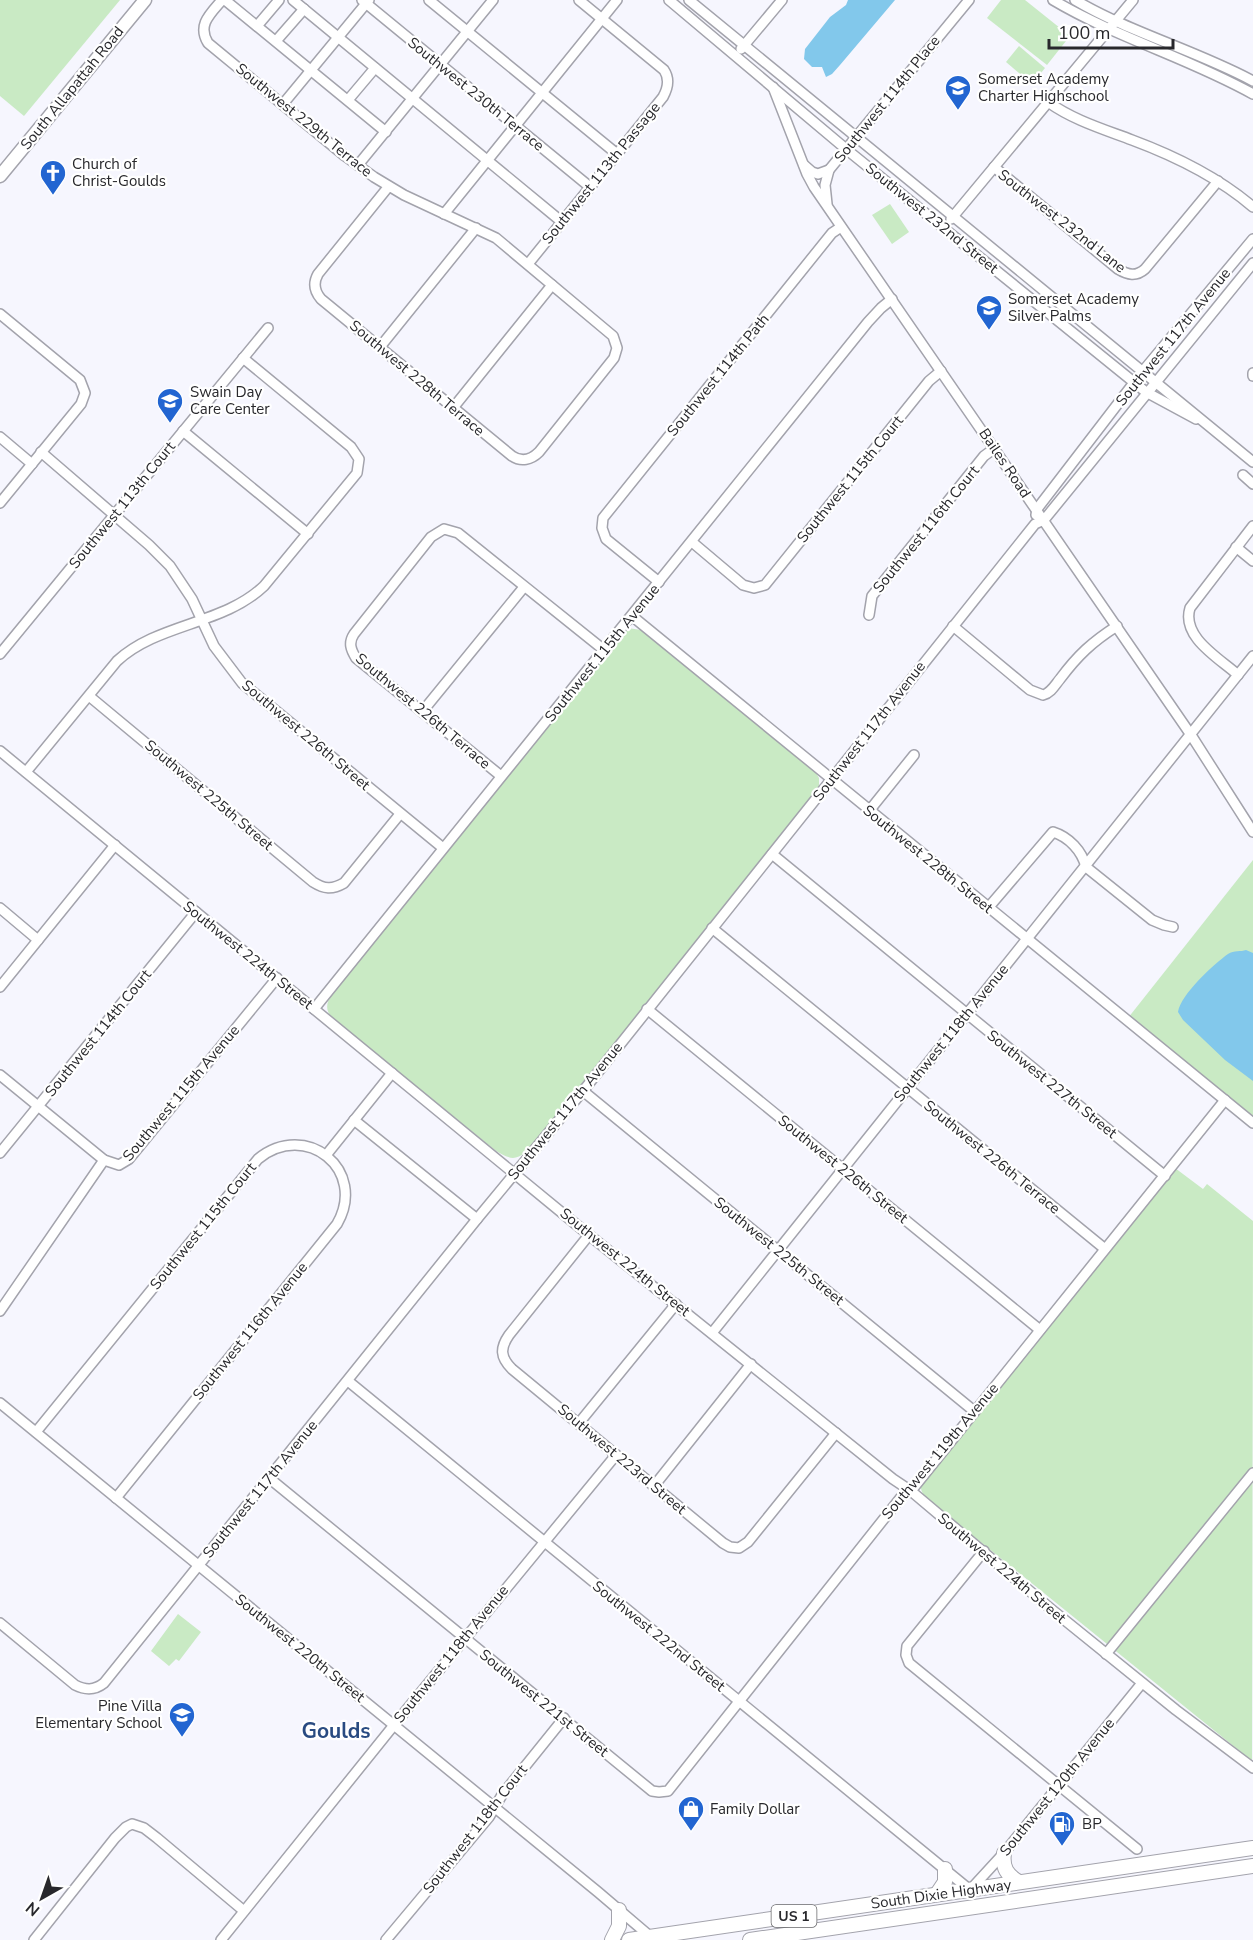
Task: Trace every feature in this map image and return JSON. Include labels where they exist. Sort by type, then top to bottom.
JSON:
[{"type":"highway","name":"South Dixie Highway","points":[[629,1940],[651,1939],[804,1914],[1253,1848]]},
{"type":"highway","points":[[1004,1853],[1006,1872],[1019,1882]]},
{"type":"highway","points":[[1202,1874],[1224,1862],[1253,1858]]},
{"type":"highway","name":"South Dixie Highway","points":[[750,1940],[1253,1866]]},
{"type":"highway","points":[[937,1894],[944,1885],[945,1869]]},
{"type":"highway","points":[[846,1926],[863,1915],[956,1902],[963,1899],[970,1890],[983,1901],[995,1904]]},
{"type":"highway","points":[[612,1940],[619,1926],[620,1910]]},
{"type":"highway","points":[[687,1940],[785,1924],[804,1914]]},
{"type":"main road","name":"South Allapattah Road","points":[[0,176],[145,0]]},
{"type":"street","points":[[223,0],[386,132]]},
{"type":"street","name":"Southwest 229th Terrace","points":[[223,0],[208,16],[203,26],[208,43],[358,165],[388,186],[496,238],[610,334],[617,348],[615,358],[539,452],[531,458]]},
{"type":"street","points":[[257,26],[279,0]]},
{"type":"street","points":[[293,0],[562,222]]},
{"type":"street","points":[[430,0],[617,154]]},
{"type":"street","points":[[358,165],[493,0]]},
{"type":"street","points":[[579,0],[602,19]]},
{"type":"street","points":[[444,214],[617,0]]},
{"type":"street","name":"Southwest 232nd Street","points":[[669,0],[736,54],[846,149],[1146,392],[1188,416],[1204,422]]},
{"type":"street","name":"Southwest 232nd Street","points":[[689,0],[1253,462]]},
{"type":"street","name":"Southwest 114th Place","points":[[827,206],[825,185],[829,170],[969,0]]},
{"type":"street","points":[[1053,0],[1080,16],[1213,73],[1253,94]]},
{"type":"street","points":[[1075,0],[1116,21],[1220,63],[1253,81]]},
{"type":"street","points":[[944,228],[1133,0]]},
{"type":"street","points":[[283,104],[339,37],[365,1]]},
{"type":"street","name":"Southwest 230th Terrace","points":[[365,1],[590,187]]},
{"type":"street","points":[[736,54],[779,1]]},
{"type":"street","points":[[276,41],[303,9]]},
{"type":"street","name":"Southwest 113th Passage","points":[[528,264],[663,97],[667,88],[668,80],[664,70],[602,19]]},
{"type":"street","points":[[348,100],[375,68]]},
{"type":"street","name":"Bailes Road","points":[[773,87],[814,187],[1036,509]]},
{"type":"street","points":[[1048,102],[1075,118],[1177,159],[1218,181],[1253,207]]},
{"type":"street","points":[[803,163],[815,174],[829,170]]},
{"type":"street","name":"Southwest 232nd Lane","points":[[994,167],[1118,269],[1131,275],[1145,269],[1218,181]]},
{"type":"street","name":"Southwest 228th Terrace","points":[[388,186],[318,274],[315,282],[316,293],[514,458],[520,460],[531,458]]},
{"type":"street","name":"Southwest 114th Path","points":[[659,582],[606,539],[602,520],[832,232],[841,227]]},
{"type":"street","points":[[380,347],[476,228]]},
{"type":"street","name":"Southwest 117th Avenue","points":[[1036,509],[1134,382],[1253,239]]},
{"type":"street","name":"Southwest 117th Avenue","points":[[0,1623],[75,1685],[96,1689],[104,1683],[477,1219],[583,1091],[953,626],[1253,263]]},
{"type":"street","points":[[453,408],[552,285]]},
{"type":"street","name":"Southwest 115th Avenue","points":[[314,1009],[868,322],[891,299]]},
{"type":"street","points":[[0,314],[80,380],[85,388],[85,396],[81,404],[0,503]]},
{"type":"street","name":"Southwest 113th Court","points":[[0,654],[268,328]]},
{"type":"street","points":[[26,772],[117,661],[130,649],[252,598],[354,478],[359,463],[355,451],[347,442],[243,358]]},
{"type":"street","name":"Southwest 115th Court","points":[[692,542],[743,585],[750,588],[759,587],[768,581],[929,381],[941,372]]},
{"type":"street","points":[[183,431],[308,534]]},
{"type":"street","points":[[0,437],[32,464]]},
{"type":"street","name":"Southwest 116th Court","points":[[868,615],[872,596],[984,456],[995,448]]},
{"type":"street","name":"Southwest 226th Street","points":[[41,452],[170,566],[188,591],[222,659],[242,683],[443,848]]},
{"type":"street","points":[[1242,475],[1253,484]]},
{"type":"street","points":[[1036,509],[1039,522],[1117,626],[1253,832]]},
{"type":"street","points":[[1238,675],[1196,639],[1188,616],[1190,608],[1253,526]]},
{"type":"street","name":"Southwest 226th Terrace","points":[[501,776],[356,658],[350,643],[354,634],[431,537],[444,529],[458,533],[524,587]]},
{"type":"street","points":[[1236,547],[1253,561]]},
{"type":"street","points":[[422,712],[524,587],[604,650]]},
{"type":"street","name":"Southwest 228th Street","points":[[632,616],[1253,1123]]},
{"type":"street","points":[[953,626],[1030,690],[1043,695],[1052,690],[1080,653],[1117,626]]},
{"type":"street","name":"Southwest 118th Avenue","points":[[712,1333],[1253,656]]},
{"type":"street","name":"Southwest 225th Street","points":[[89,696],[313,882],[324,888],[332,888],[346,881],[400,813]]},
{"type":"street","name":"Southwest 224th Street","points":[[0,751],[589,1235],[893,1479],[911,1491],[1106,1654],[1253,1768]]},
{"type":"street","points":[[869,811],[914,755]]},
{"type":"street","points":[[988,908],[1053,832],[1064,837],[1082,854],[1086,867],[1152,920],[1164,926],[1173,927]]},
{"type":"street","points":[[0,987],[115,845]]},
{"type":"street","name":"Southwest 227th Street","points":[[772,854],[1165,1176]]},
{"type":"street","points":[[0,908],[38,940]]},
{"type":"street","name":"Southwest 114th Court","points":[[0,1153],[196,912]]},
{"type":"street","name":"Southwest 226th Terrace","points":[[712,928],[1105,1249]]},
{"type":"street","name":"Southwest 115th Avenue","points":[[0,1311],[104,1161],[119,1166],[129,1159],[277,978]]},
{"type":"street","name":"Southwest 226th Street","points":[[647,1009],[1040,1330]]},
{"type":"street","points":[[327,1154],[393,1073]]},
{"type":"street","points":[[0,1075],[104,1161]]},
{"type":"street","name":"Southwest 225th Street","points":[[583,1091],[974,1411]]},
{"type":"street","name":"Southwest 119th Avenue","points":[[652,1791],[670,1789],[902,1496],[911,1491],[1225,1100]]},
{"type":"street","points":[[354,1120],[477,1219]]},
{"type":"street","name":"Southwest 115th Court","points":[[36,1432],[258,1159],[274,1149],[293,1145],[310,1147],[327,1154]]},
{"type":"street","name":"Southwest 116th Avenue","points":[[116,1498],[337,1224],[344,1207],[345,1191],[341,1173],[327,1154]]},
{"type":"street","name":"Southwest 223rd Street","points":[[589,1235],[509,1335],[502,1353],[512,1369],[726,1545],[739,1548],[750,1540],[836,1433]]},
{"type":"street","points":[[579,1424],[676,1304]]},
{"type":"street","points":[[654,1486],[751,1364]]},
{"type":"street","name":"Southwest 222nd Street","points":[[348,1381],[970,1890]]},
{"type":"street","name":"Southwest 220th Street","points":[[0,1403],[620,1910],[651,1939]]},
{"type":"street","name":"Southwest 118th Avenue","points":[[221,1940],[543,1541],[616,1455]]},
{"type":"street","points":[[1106,1654],[1253,1473]]},
{"type":"street","name":"Southwest 221st Street","points":[[268,1478],[652,1791]]},
{"type":"street","points":[[984,1551],[907,1646],[906,1654],[909,1662],[1137,1849]]},
{"type":"street","name":"Southwest 120th Avenue","points":[[970,1890],[1004,1853],[1143,1683]]},
{"type":"street","name":"Southwest 118th Court","points":[[386,1940],[489,1816],[564,1718]]},
{"type":"street","points":[[34,1940],[115,1838],[132,1824],[149,1832],[244,1911]]},
{"type":"green space","points":[[0,0],[120,0],[24,116],[0,96]]},
{"type":"green space","points":[[1001,0],[1025,0],[1070,36],[1047,65],[987,18]]},
{"type":"green space","points":[[1019,46],[1045,68],[1032,84],[1006,62]]},
{"type":"green space","points":[[890,204],[909,232],[892,244],[872,215]]},
{"type":"green space","points":[[628,628],[641,630],[815,771],[819,778],[819,788],[546,1131],[526,1152],[513,1158],[491,1147],[332,1018],[327,1009],[328,1003],[332,994]]},
{"type":"green space","points":[[1253,860],[1253,1121],[1128,1018]]},
{"type":"green space","points":[[1175,1168],[1203,1189],[1207,1184],[1253,1221],[1252,1761],[931,1502],[924,1496],[921,1489],[921,1483]]},
{"type":"green space","points":[[178,1614],[201,1632],[179,1661],[176,1659],[169,1666],[151,1651]]},
{"type":"water","points":[[848,0],[895,0],[832,74],[826,77],[822,67],[812,67],[804,59],[805,49],[830,17],[846,5]]},
{"type":"water","points":[[1246,950],[1253,953],[1253,1081],[1225,1060],[1183,1020],[1178,1012],[1191,988],[1215,965],[1230,953]]},
{"type":"place","name":"Somerset Academy Charter Highschool","points":[[958,111]]},
{"type":"place","name":"Church of Christ-Goulds","points":[[53,196]]},
{"type":"place","name":"Somerset Academy Silver Palms","points":[[989,331]]},
{"type":"place","name":"Swain Day Care Center","points":[[170,424]]},
{"type":"place","name":"Pine Villa Elementary School","points":[[182,1738]]},
{"type":"place","name":"Family Dollar","points":[[691,1832]]},
{"type":"place","name":"BP","points":[[1062,1847]]},
{"type":"district","name":"Goulds","points":[[336,1731]]}]
